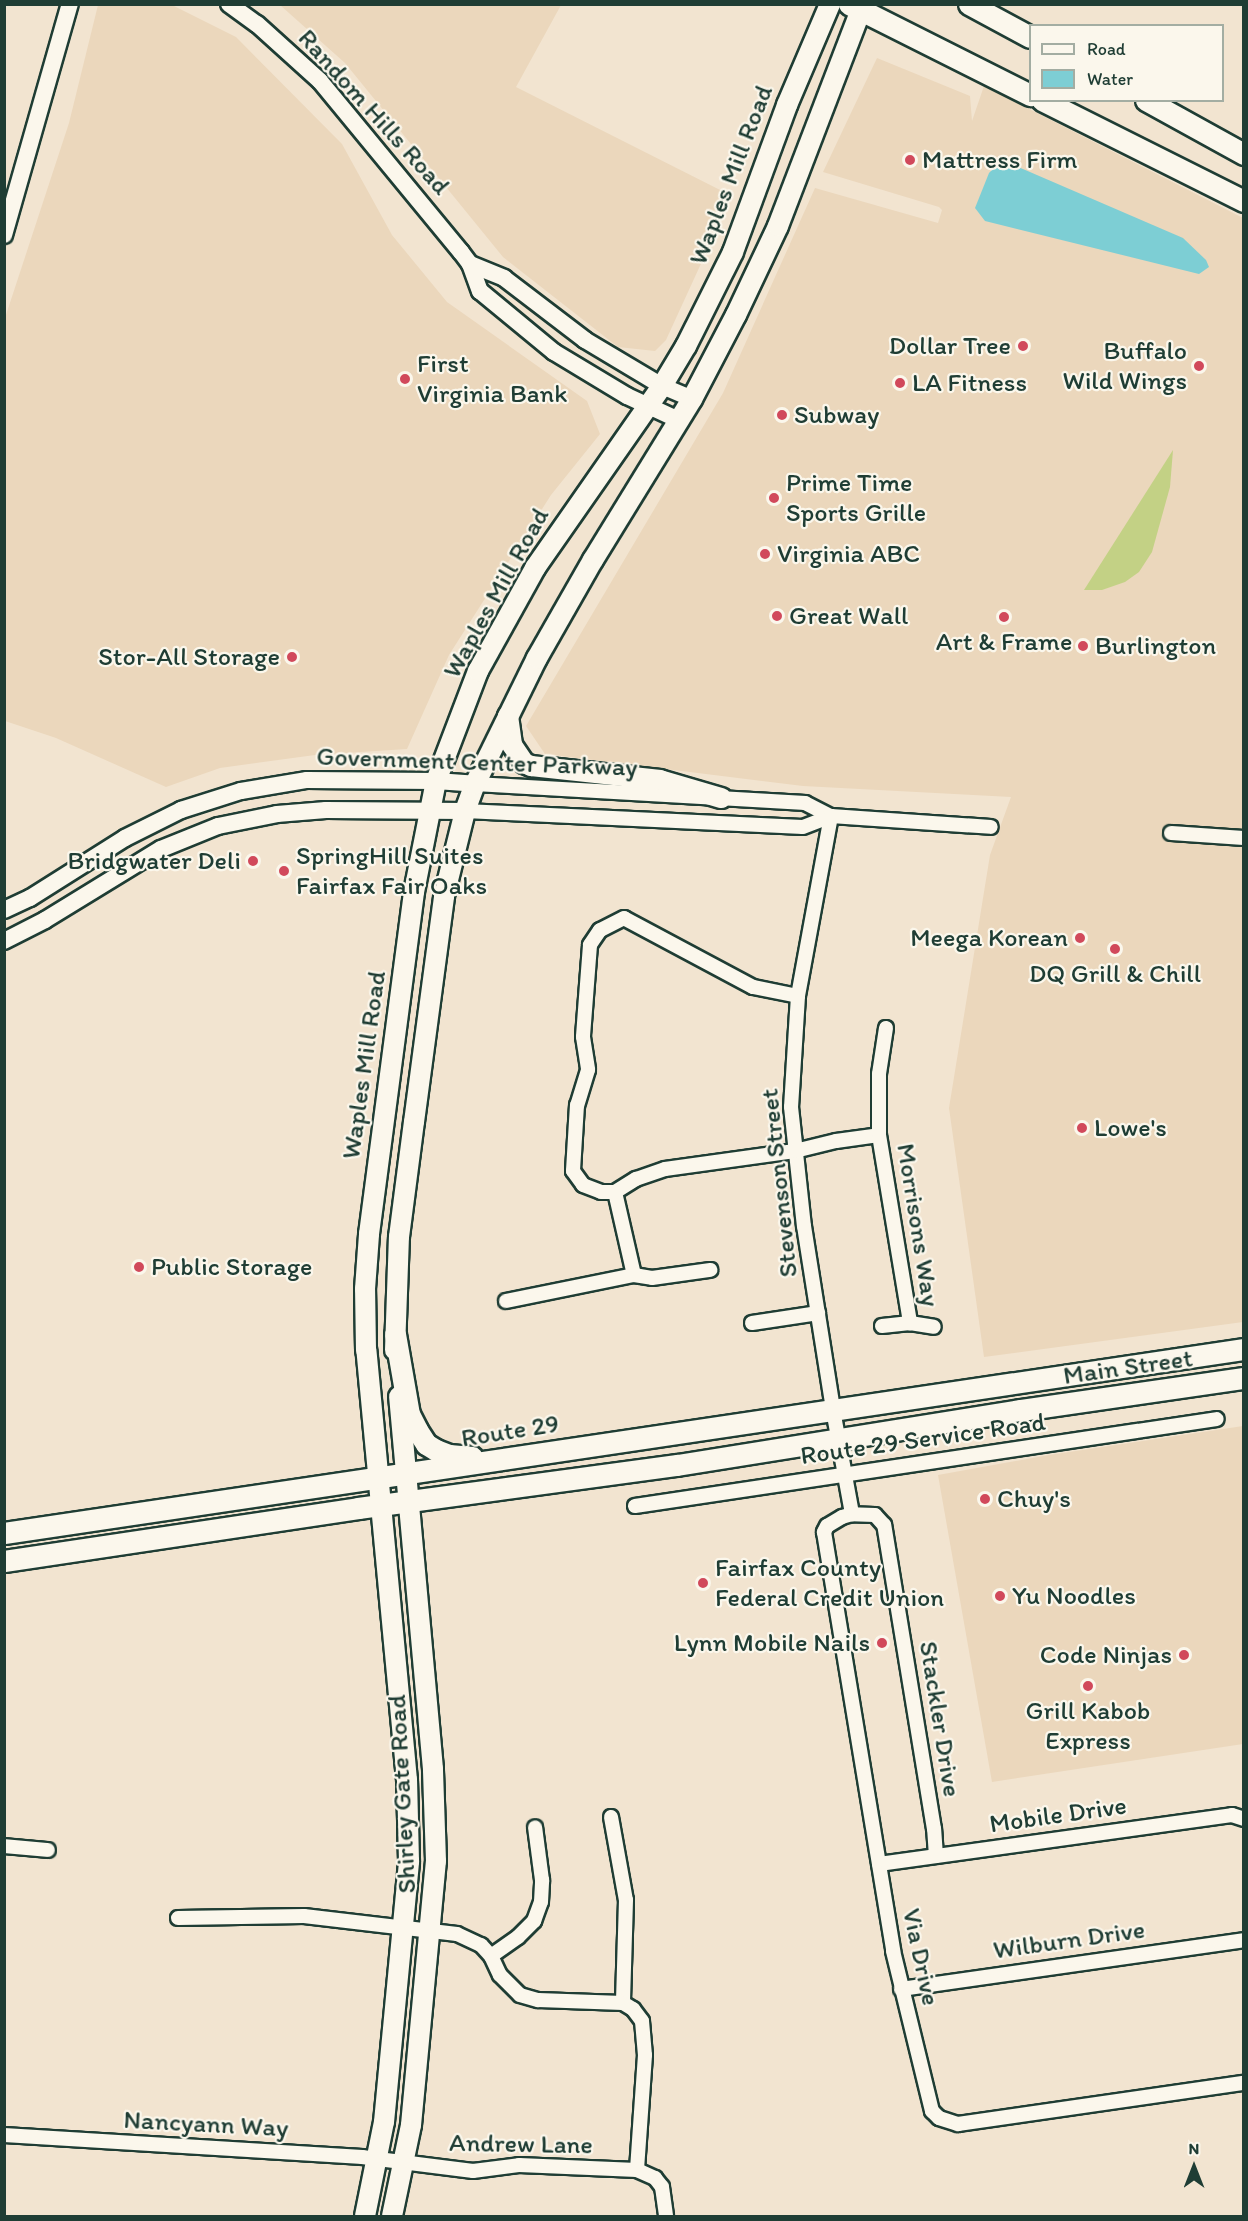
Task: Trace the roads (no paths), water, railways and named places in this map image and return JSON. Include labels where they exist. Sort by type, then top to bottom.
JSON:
[{"type":"main road","name":"Waples Mill Road","points":[[379,1478],[365,1327],[369,1234],[414,892],[436,781],[478,671],[498,633],[548,547],[662,386],[686,346],[733,252],[787,105],[830,4]]},
{"type":"main road","points":[[969,4],[1029,36]]},
{"type":"main road","points":[[405,1474],[395,1334],[399,1237],[444,896],[465,811],[475,784],[508,715],[574,592],[692,399],[761,264],[858,7],[1029,94]]},
{"type":"main road","points":[[1046,102],[1244,201]]},
{"type":"main road","points":[[1150,102],[1244,154]]},
{"type":"main road","points":[[508,715],[512,745],[524,763],[531,766],[660,780],[722,798]]},
{"type":"main road","points":[[395,1334],[410,1414],[426,1444],[450,1455],[536,1454]]},
{"type":"main road","name":"Main Street","points":[[1023,1382],[1244,1349]]},
{"type":"main road","name":"Main Street","points":[[839,1439],[1244,1378]]},
{"type":"main road","name":"Route 29","points":[[4,1533],[1023,1382]]},
{"type":"main road","points":[[4,1561],[381,1505],[677,1465],[839,1439]]},
{"type":"main road","name":"Shirley Gate Road","points":[[392,2217],[405,2162],[431,1930],[436,1819],[405,1474]]},
{"type":"main road","name":"Shirley Gate Road","points":[[365,2217],[379,2159],[410,1861],[407,1780],[379,1478]]},
{"type":"street","points":[[4,235],[70,4]]},
{"type":"street","name":"Random Hills Road","points":[[229,4],[257,24],[320,81],[470,264],[480,291],[554,352],[627,396],[679,420]]},
{"type":"street","name":"Random Hills Road","points":[[470,264],[504,278],[585,340],[662,386],[692,399]]},
{"type":"street","name":"Government Center Parkway","points":[[4,910],[30,898],[125,838],[181,810],[241,791],[307,780],[436,781],[805,803],[831,816],[991,827]]},
{"type":"street","name":"Government Center Parkway","points":[[4,941],[45,920],[161,849],[219,826],[277,814],[307,811],[430,810],[803,827],[831,816]]},
{"type":"street","name":"Stevenson Street","points":[[831,816],[798,996],[792,1070],[795,1151],[839,1439]]},
{"type":"street","points":[[1171,833],[1244,838]]},
{"type":"street","points":[[634,1275],[615,1192],[601,1192],[583,1185],[573,1171],[577,1105],[588,1070],[583,1037],[590,945],[600,930],[624,918],[753,987],[798,996]]},
{"type":"street","name":"Morrisons Way","points":[[886,1028],[879,1074],[879,1135],[910,1323]]},
{"type":"street","name":"Morrisons Way","points":[[615,1192],[636,1179],[665,1169],[795,1151],[836,1141],[879,1135]]},
{"type":"street","points":[[506,1301],[634,1275],[652,1278],[710,1270]]},
{"type":"street","points":[[752,1323],[818,1313]]},
{"type":"street","points":[[882,1326],[910,1323],[934,1327]]},
{"type":"street","name":"Route 29 Service Road","points":[[635,1506],[1217,1419]]},
{"type":"street","points":[[839,1439],[847,1474],[852,1514]]},
{"type":"street","name":"Stackler Drive","points":[[852,1514],[875,1515],[880,1517],[884,1525],[934,1829],[936,1856]]},
{"type":"street","name":"Via Drive","points":[[852,1514],[827,1526],[824,1532],[892,1951],[929,2104],[939,2118],[948,2123],[958,2124],[1244,2083]]},
{"type":"street","name":"Mobile Drive","points":[[879,1864],[1232,1815],[1244,1819]]},
{"type":"street","points":[[611,1817],[626,1900],[623,2003]]},
{"type":"street","points":[[491,1956],[518,1937],[534,1921],[542,1902],[542,1881],[535,1827]]},
{"type":"street","points":[[4,1846],[48,1850]]},
{"type":"street","points":[[178,1918],[304,1916],[431,1930],[472,1939],[491,1956],[501,1974],[520,1995],[538,2000],[623,2003],[633,2009],[642,2021],[644,2044],[637,2170],[655,2178],[662,2187],[666,2217]]},
{"type":"street","name":"Wilburn Drive","points":[[902,1989],[1244,1940]]},
{"type":"street","name":"Nancyann Way","points":[[4,2135],[405,2162]]},
{"type":"street","name":"Andrew Lane","points":[[405,2162],[473,2171],[519,2165],[637,2170]]},
{"type":"water","points":[[1002,160],[1183,238],[1206,260],[1209,267],[1199,274],[985,221],[975,208],[989,173]]},
{"type":"place","name":"Mattress Firm","points":[[910,160]]},
{"type":"place","name":"Dollar Tree","points":[[1023,346]]},
{"type":"place","name":"Buffalo Wild Wings","points":[[1199,366]]},
{"type":"place","name":"First Virginia Bank","points":[[405,379]]},
{"type":"place","name":"LA Fitness","points":[[900,383]]},
{"type":"place","name":"Subway","points":[[782,415]]},
{"type":"place","name":"Prime Time Sports Grille","points":[[774,498]]},
{"type":"place","name":"Virginia ABC","points":[[765,554]]},
{"type":"place","name":"Great Wall","points":[[777,616]]},
{"type":"place","name":"Art & Frame","points":[[1004,617]]},
{"type":"place","name":"Burlington","points":[[1083,646]]},
{"type":"place","name":"Stor-All Storage","points":[[292,657]]},
{"type":"place","name":"Bridgwater Deli","points":[[253,861]]},
{"type":"place","name":"SpringHill Suites Fairfax Fair Oaks","points":[[284,871]]},
{"type":"place","name":"Meega Korean","points":[[1080,938]]},
{"type":"place","name":"DQ Grill & Chill","points":[[1115,949]]},
{"type":"place","name":"Lowe's","points":[[1082,1128]]},
{"type":"place","name":"Public Storage","points":[[139,1267]]},
{"type":"place","name":"Chuy's","points":[[985,1499]]},
{"type":"place","name":"Fairfax County Federal Credit Union","points":[[703,1583]]},
{"type":"place","name":"Yu Noodles","points":[[1000,1596]]},
{"type":"place","name":"Lynn Mobile Nails","points":[[882,1643]]},
{"type":"place","name":"Code Ninjas","points":[[1184,1655]]},
{"type":"place","name":"Grill Kabob Express","points":[[1088,1686]]}]
